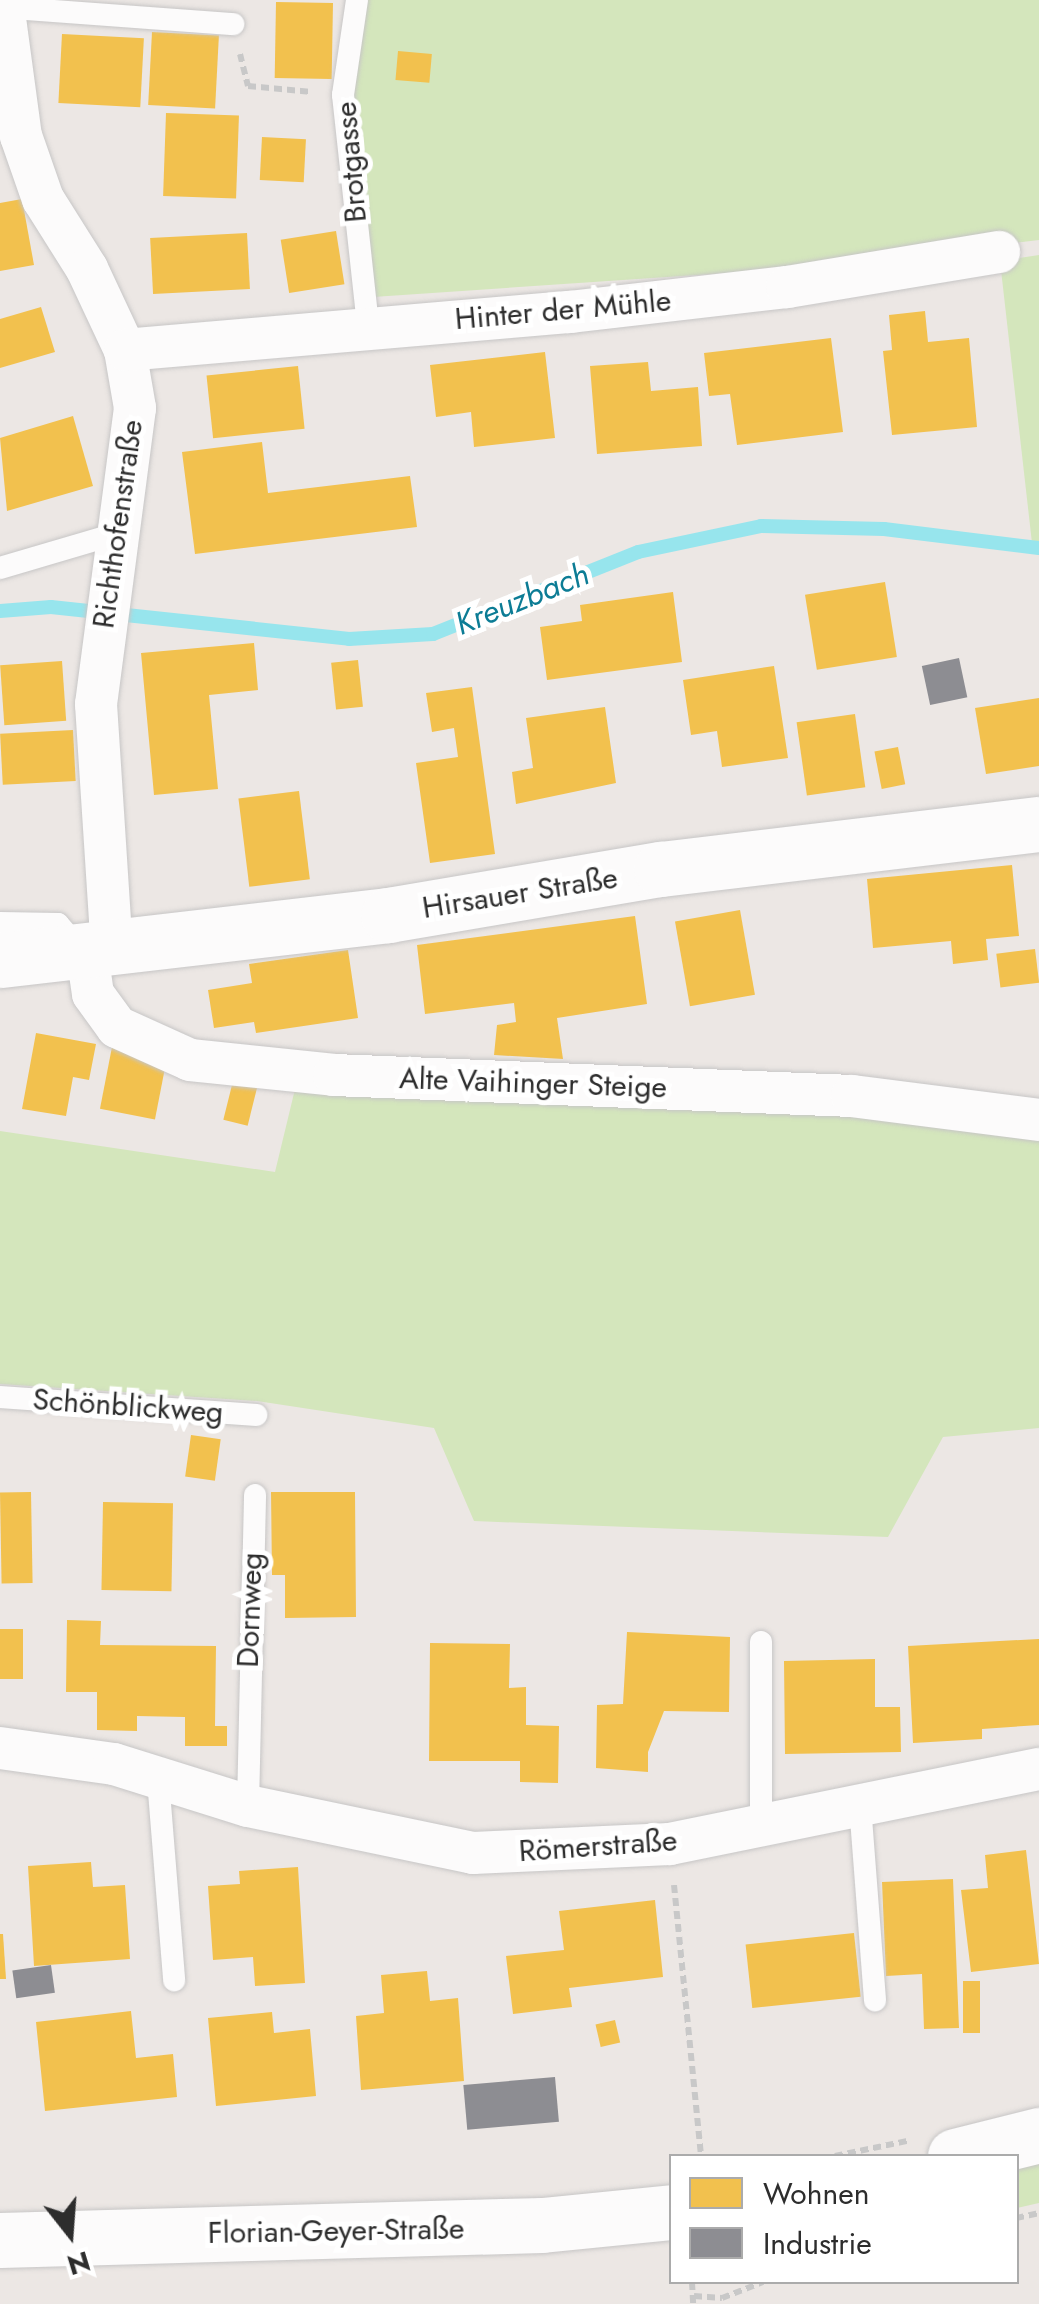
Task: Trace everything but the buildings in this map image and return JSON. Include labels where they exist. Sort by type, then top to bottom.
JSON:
[{"type":"main road","name":"Hirsauer Straße","points":[[0,960],[94,952],[388,914],[660,869],[1039,824]]},
{"type":"main road","points":[[963,2154],[1039,2136]]},
{"type":"main road","name":"Florian-Geyer-Straße","points":[[0,2240],[542,2225],[669,2212]]},
{"type":"street","name":"Richthofenstraße","points":[[2,9],[21,136],[43,199],[87,269],[125,350],[135,408],[122,532],[101,646],[95,762],[94,952]]},
{"type":"street","name":"Hinter der Mühle","points":[[125,350],[787,287],[999,252]]},
{"type":"street","name":"Alte Vaihinger Steige","points":[[94,952],[94,994],[117,1027],[190,1060],[334,1075],[852,1096],[1039,1120]]},
{"type":"street","name":"Römerstraße","points":[[0,1748],[114,1764],[248,1806],[473,1853],[670,1844],[1039,1769]]},
{"type":"lane","name":"Brotgasse","points":[[358,0],[343,94],[368,325]]},
{"type":"lane","points":[[2,9],[233,24]]},
{"type":"lane","points":[[0,568],[122,532]]},
{"type":"lane","points":[[0,923],[58,924],[94,952]]},
{"type":"lane","name":"Schönblickweg","points":[[0,1398],[256,1415]]},
{"type":"lane","name":"Dornweg","points":[[248,1806],[254,1495]]},
{"type":"lane","points":[[760,1826],[762,1642]]},
{"type":"lane","points":[[158,1779],[174,1980]]},
{"type":"lane","points":[[860,1804],[876,2000]]},
{"type":"path","points":[[233,24],[248,86],[343,94]]},
{"type":"path","points":[[670,1844],[701,2154]]},
{"type":"path","points":[[694,2300],[722,2298],[758,2284]]},
{"type":"green space","points":[[367,0],[1039,0],[1039,240],[785,269],[373,297],[352,93]]},
{"type":"green space","points":[[1039,255],[1039,542],[1032,543],[1000,261]]},
{"type":"green space","points":[[296,1085],[851,1112],[1039,1140],[1039,1428],[943,1437],[888,1537],[474,1521],[434,1428],[257,1401],[0,1384],[0,1131],[275,1172]]},
{"type":"green space","points":[[1039,2158],[1039,2203],[1019,2208],[1019,2163]]},
{"type":"waterway","name":"Kreuzbach","points":[[0,611],[51,607],[349,639],[433,634],[638,552],[761,526],[884,529],[1039,548]]}]
